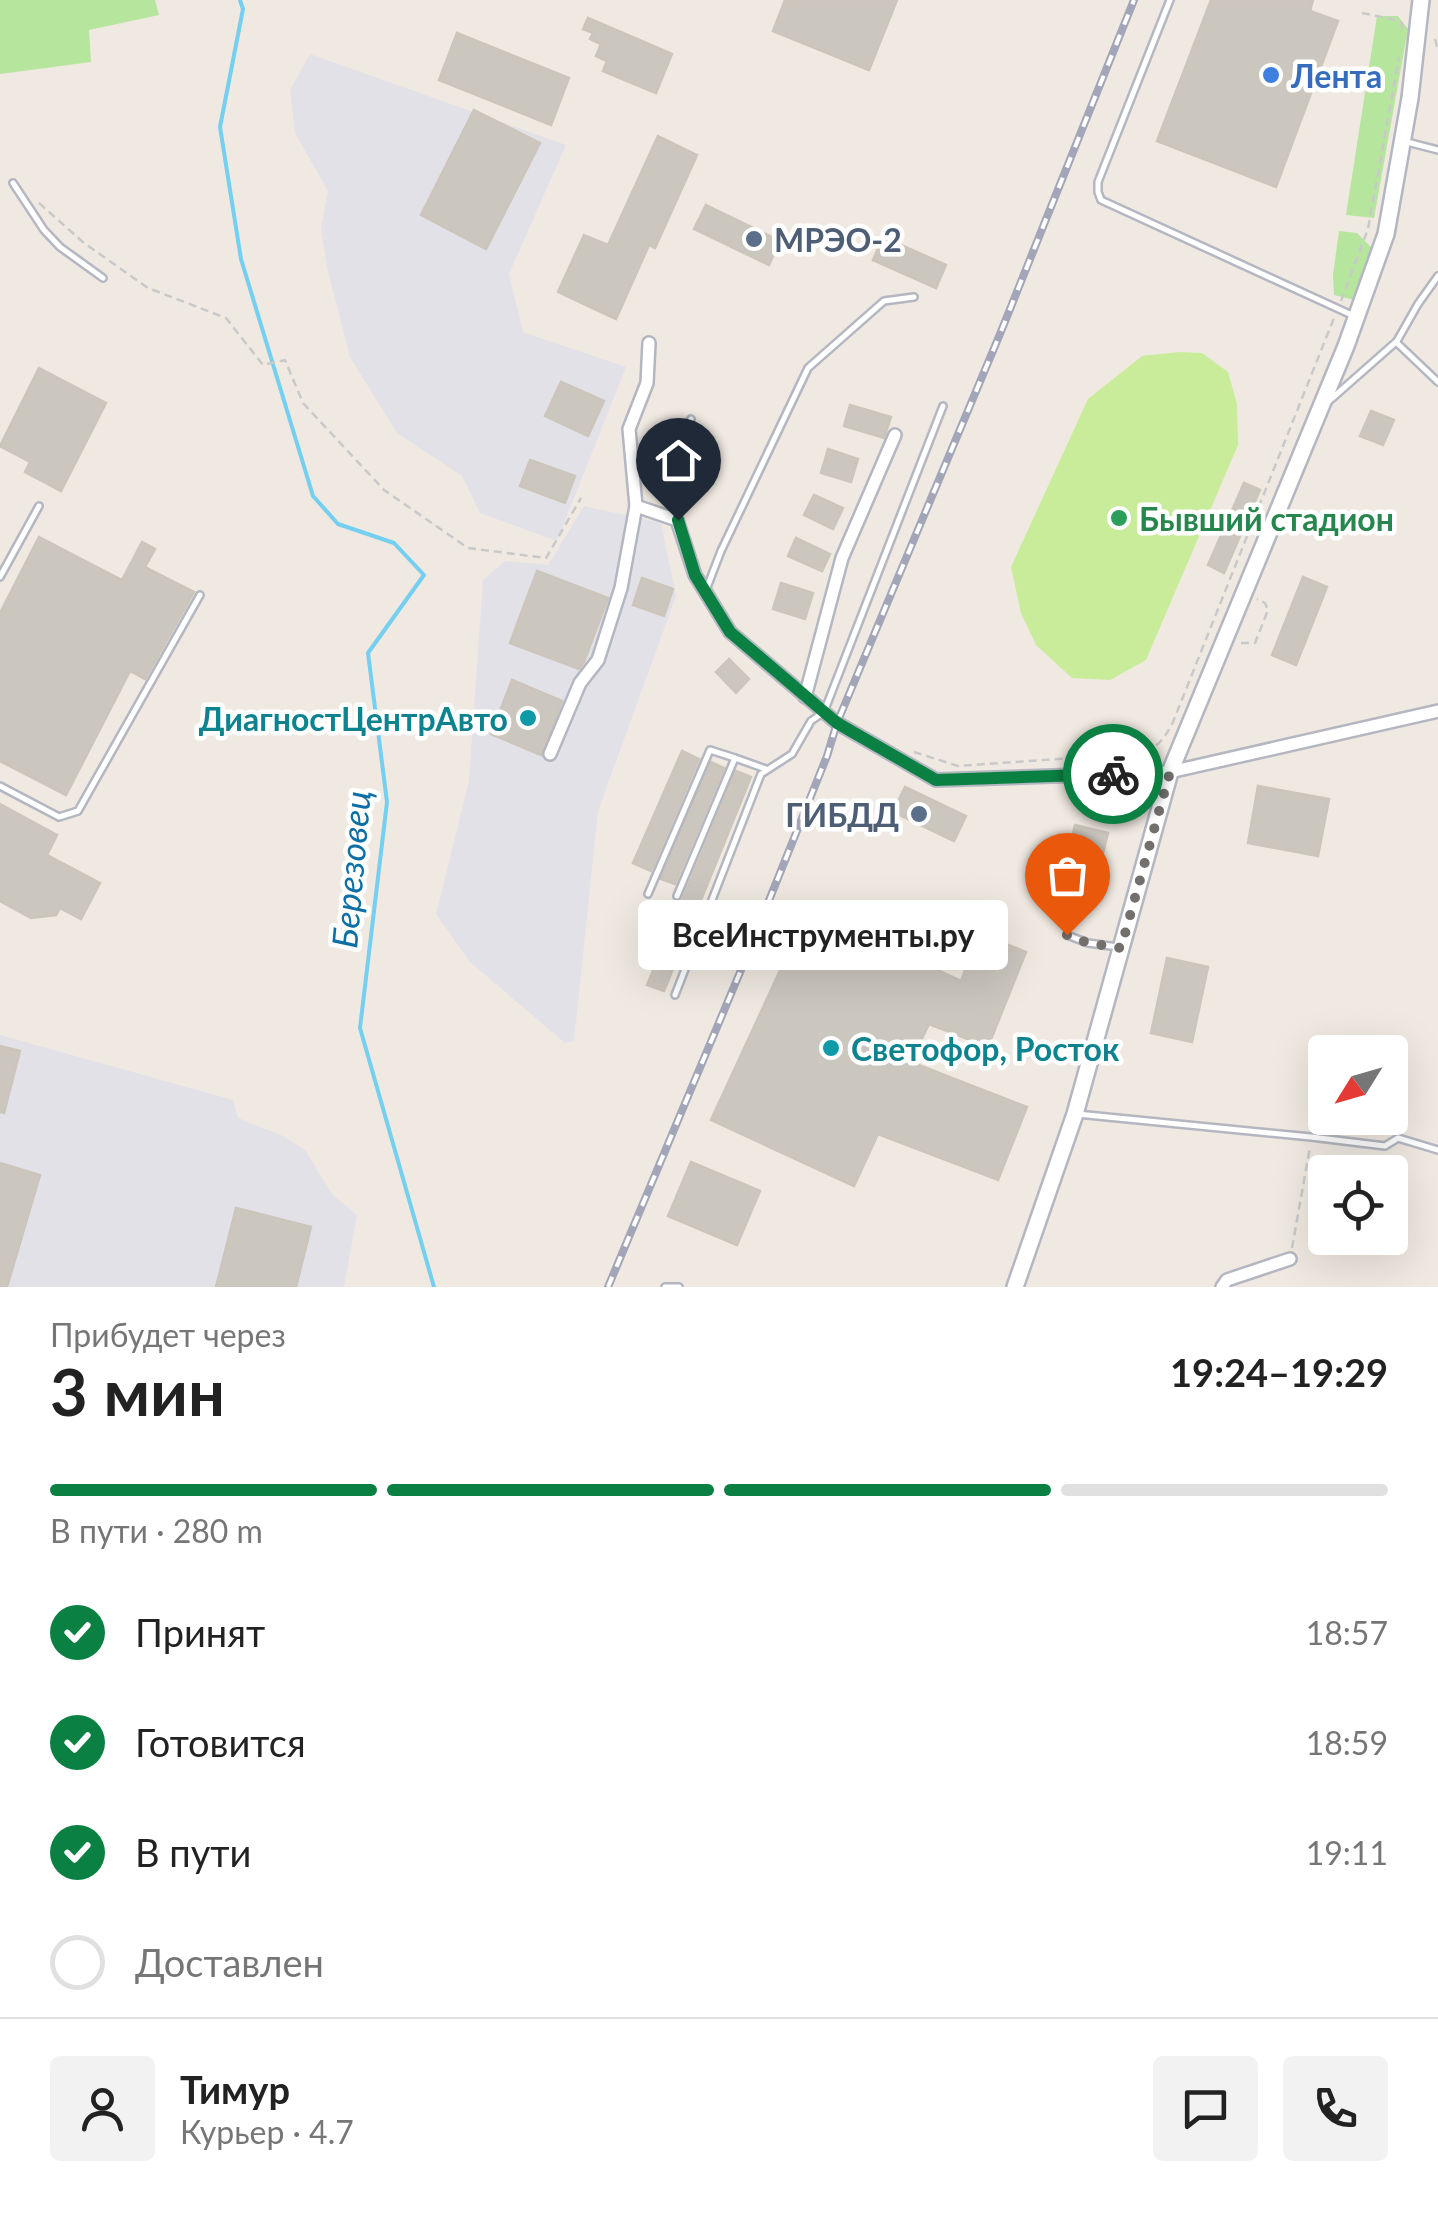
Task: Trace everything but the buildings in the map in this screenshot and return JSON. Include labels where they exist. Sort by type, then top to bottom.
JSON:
[{"type":"main road","points":[[1015,1287],[1074,1114],[1170,772],[1321,408],[1386,234],[1421,0]]},
{"type":"street","points":[[550,754],[580,683],[598,660],[621,588],[636,506],[629,430],[648,383],[649,343]]},
{"type":"street","points":[[805,697],[842,558],[895,436]]},
{"type":"street","points":[[636,506],[678,520],[695,575],[730,632],[837,723],[936,780],[1170,772],[1438,711]]},
{"type":"street","points":[[1222,1287],[1226,1280],[1290,1259]]},
{"type":"lane","points":[[1170,0],[1098,182],[1101,200],[1357,317]]},
{"type":"lane","points":[[1402,141],[1438,150]]},
{"type":"lane","points":[[13,184],[60,247],[103,278]]},
{"type":"lane","points":[[1321,408],[1396,342],[1438,276]]},
{"type":"lane","points":[[704,592],[808,368],[884,301],[914,296]]},
{"type":"lane","points":[[1396,342],[1438,382]]},
{"type":"lane","points":[[675,995],[761,774],[792,754],[811,721],[824,712],[943,406]]},
{"type":"lane","points":[[678,520],[677,452],[691,420]]},
{"type":"lane","points":[[0,577],[39,506]]},
{"type":"lane","points":[[0,786],[59,817],[78,811],[200,595]]},
{"type":"lane","points":[[648,894],[710,750],[766,769]]},
{"type":"lane","points":[[677,896],[735,758]]},
{"type":"lane","points":[[1067,935],[1121,948]]},
{"type":"lane","points":[[1074,1114],[1384,1146],[1398,1138],[1438,1150]]},
{"type":"lane","points":[[665,1287],[678,1287]]},
{"type":"path","points":[[1362,13],[1402,23],[1402,37]]},
{"type":"path","points":[[1435,40],[1438,50]]},
{"type":"path","points":[[904,750],[958,766],[1143,754],[1166,737],[1368,230],[1399,56]]},
{"type":"path","points":[[38,202],[84,243],[148,288],[226,318],[263,365],[285,360],[304,403],[384,490],[468,548],[546,558],[581,498]]},
{"type":"path","points":[[1225,640],[1248,645],[1258,637],[1268,610],[1261,600],[1244,594]]},
{"type":"path","points":[[1290,1259],[1312,1137]]},
{"type":"shaded area","points":[[310,54],[566,145],[509,274],[523,332],[626,367],[557,541],[480,513],[462,476],[397,433],[350,357],[321,228],[328,191],[295,133],[290,90]]},
{"type":"shaded area","points":[[584,506],[661,523],[676,596],[598,811],[574,1041],[565,1043],[470,962],[436,914],[469,781],[483,580],[505,561],[548,565]]},
{"type":"shaded area","points":[[0,1035],[233,1100],[238,1118],[283,1136],[305,1150],[332,1194],[357,1215],[344,1287],[0,1287]]},
{"type":"green space","points":[[0,0],[155,0],[159,15],[89,30],[91,62],[0,74]]},
{"type":"green space","points":[[1377,16],[1398,16],[1408,29],[1374,218],[1346,215]]},
{"type":"green space","points":[[1339,231],[1357,233],[1372,248],[1354,300],[1334,295]]},
{"type":"green space","name":"Бывший стадион","points":[[1202,353],[1228,372],[1237,404],[1238,445],[1146,660],[1110,680],[1072,678],[1036,645],[1021,613],[1011,567],[1088,399],[1142,356]]},
{"type":"waterway","name":"Березовец","points":[[240,0],[243,9],[220,127],[241,259],[313,496],[338,524],[394,543],[424,575],[368,653],[387,802],[360,1028],[434,1287]]},
{"type":"railway","points":[[608,1287],[741,970],[837,723],[1134,0]]},
{"type":"way so far","points":[[1067,935],[1121,948],[1170,772],[1113,774]]},
{"type":"place","name":"Лента","points":[[1271,75]]},
{"type":"place","name":"МРЭО-2","points":[[754,239]]},
{"type":"place","name":"Бывший стадион","points":[[1119,518]]},
{"type":"place","name":"ДиагностЦентрАвто","points":[[528,718]]},
{"type":"place","name":"ГИБДД","points":[[919,814]]},
{"type":"place","name":"ВсеИнструменты.ру","points":[[1067,935]]},
{"type":"place","name":"Светофор, Росток","points":[[831,1048]]},
{"type":"route","points":[[678,520],[695,575],[730,632],[837,723],[936,780],[1113,774]]}]
